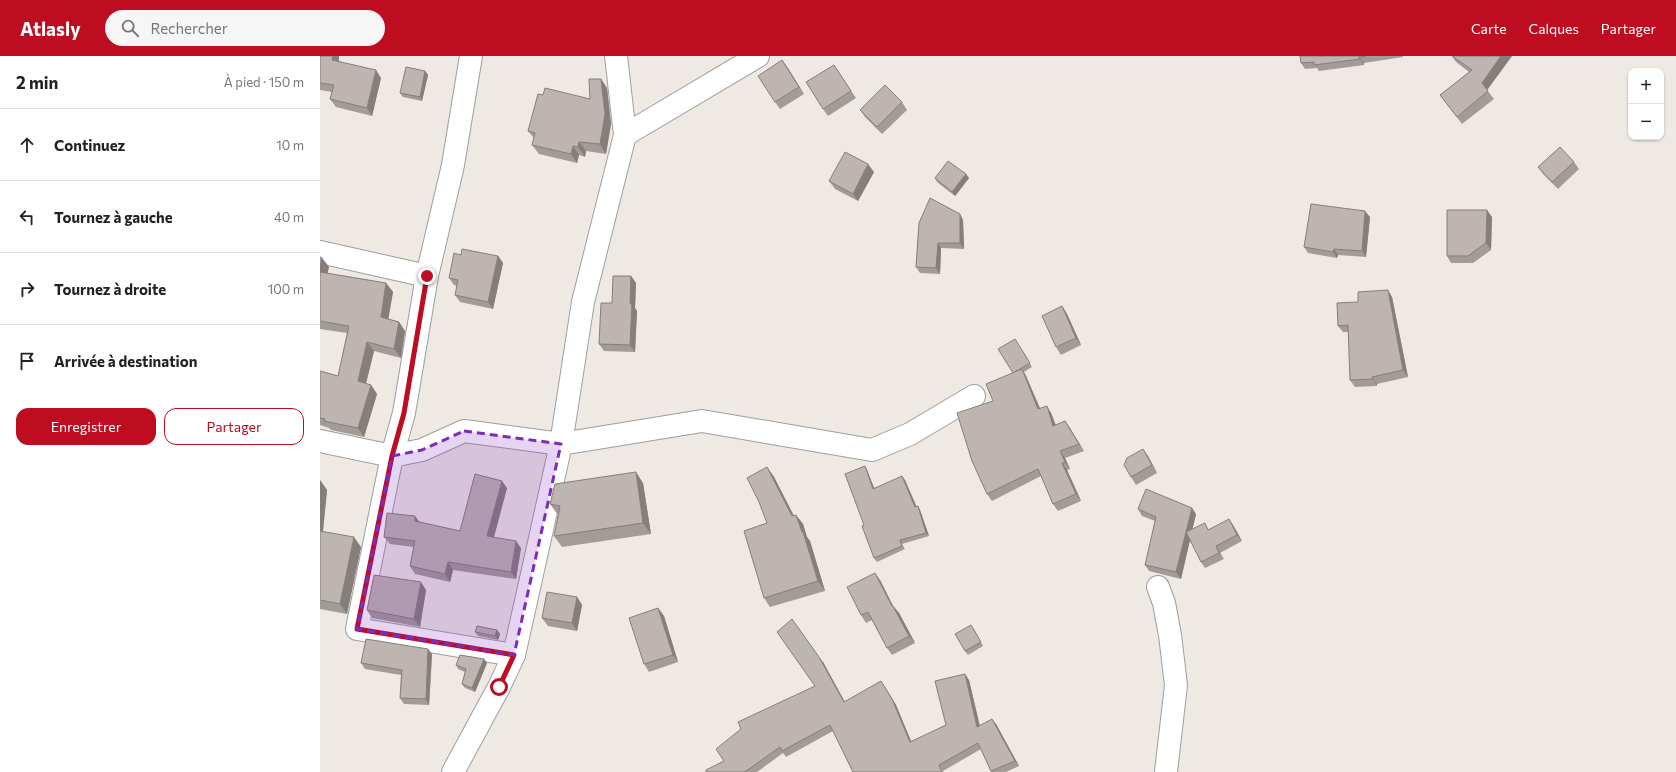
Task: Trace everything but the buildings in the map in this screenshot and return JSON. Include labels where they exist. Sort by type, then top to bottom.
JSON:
[{"type":"street","points":[[471,56],[453,166],[427,276],[404,413],[392,456],[357,629],[514,655]]},
{"type":"street","points":[[453,772],[499,687],[514,655],[561,444],[583,302],[625,135],[616,56]]},
{"type":"street","points":[[625,135],[758,56]]},
{"type":"street","points":[[320,252],[427,276]]},
{"type":"street","points":[[320,441],[392,456],[422,450],[464,431],[561,444],[702,420],[872,450],[910,434],[974,396]]},
{"type":"street","points":[[1158,587],[1164,603],[1170,635],[1176,685],[1166,772]]},
{"type":"highlighted area","points":[[464,431],[561,444],[514,655],[357,629],[392,456],[422,450]]},
{"type":"route","points":[[427,276],[415,356],[404,413],[392,456],[357,629],[514,655],[499,687]]}]
